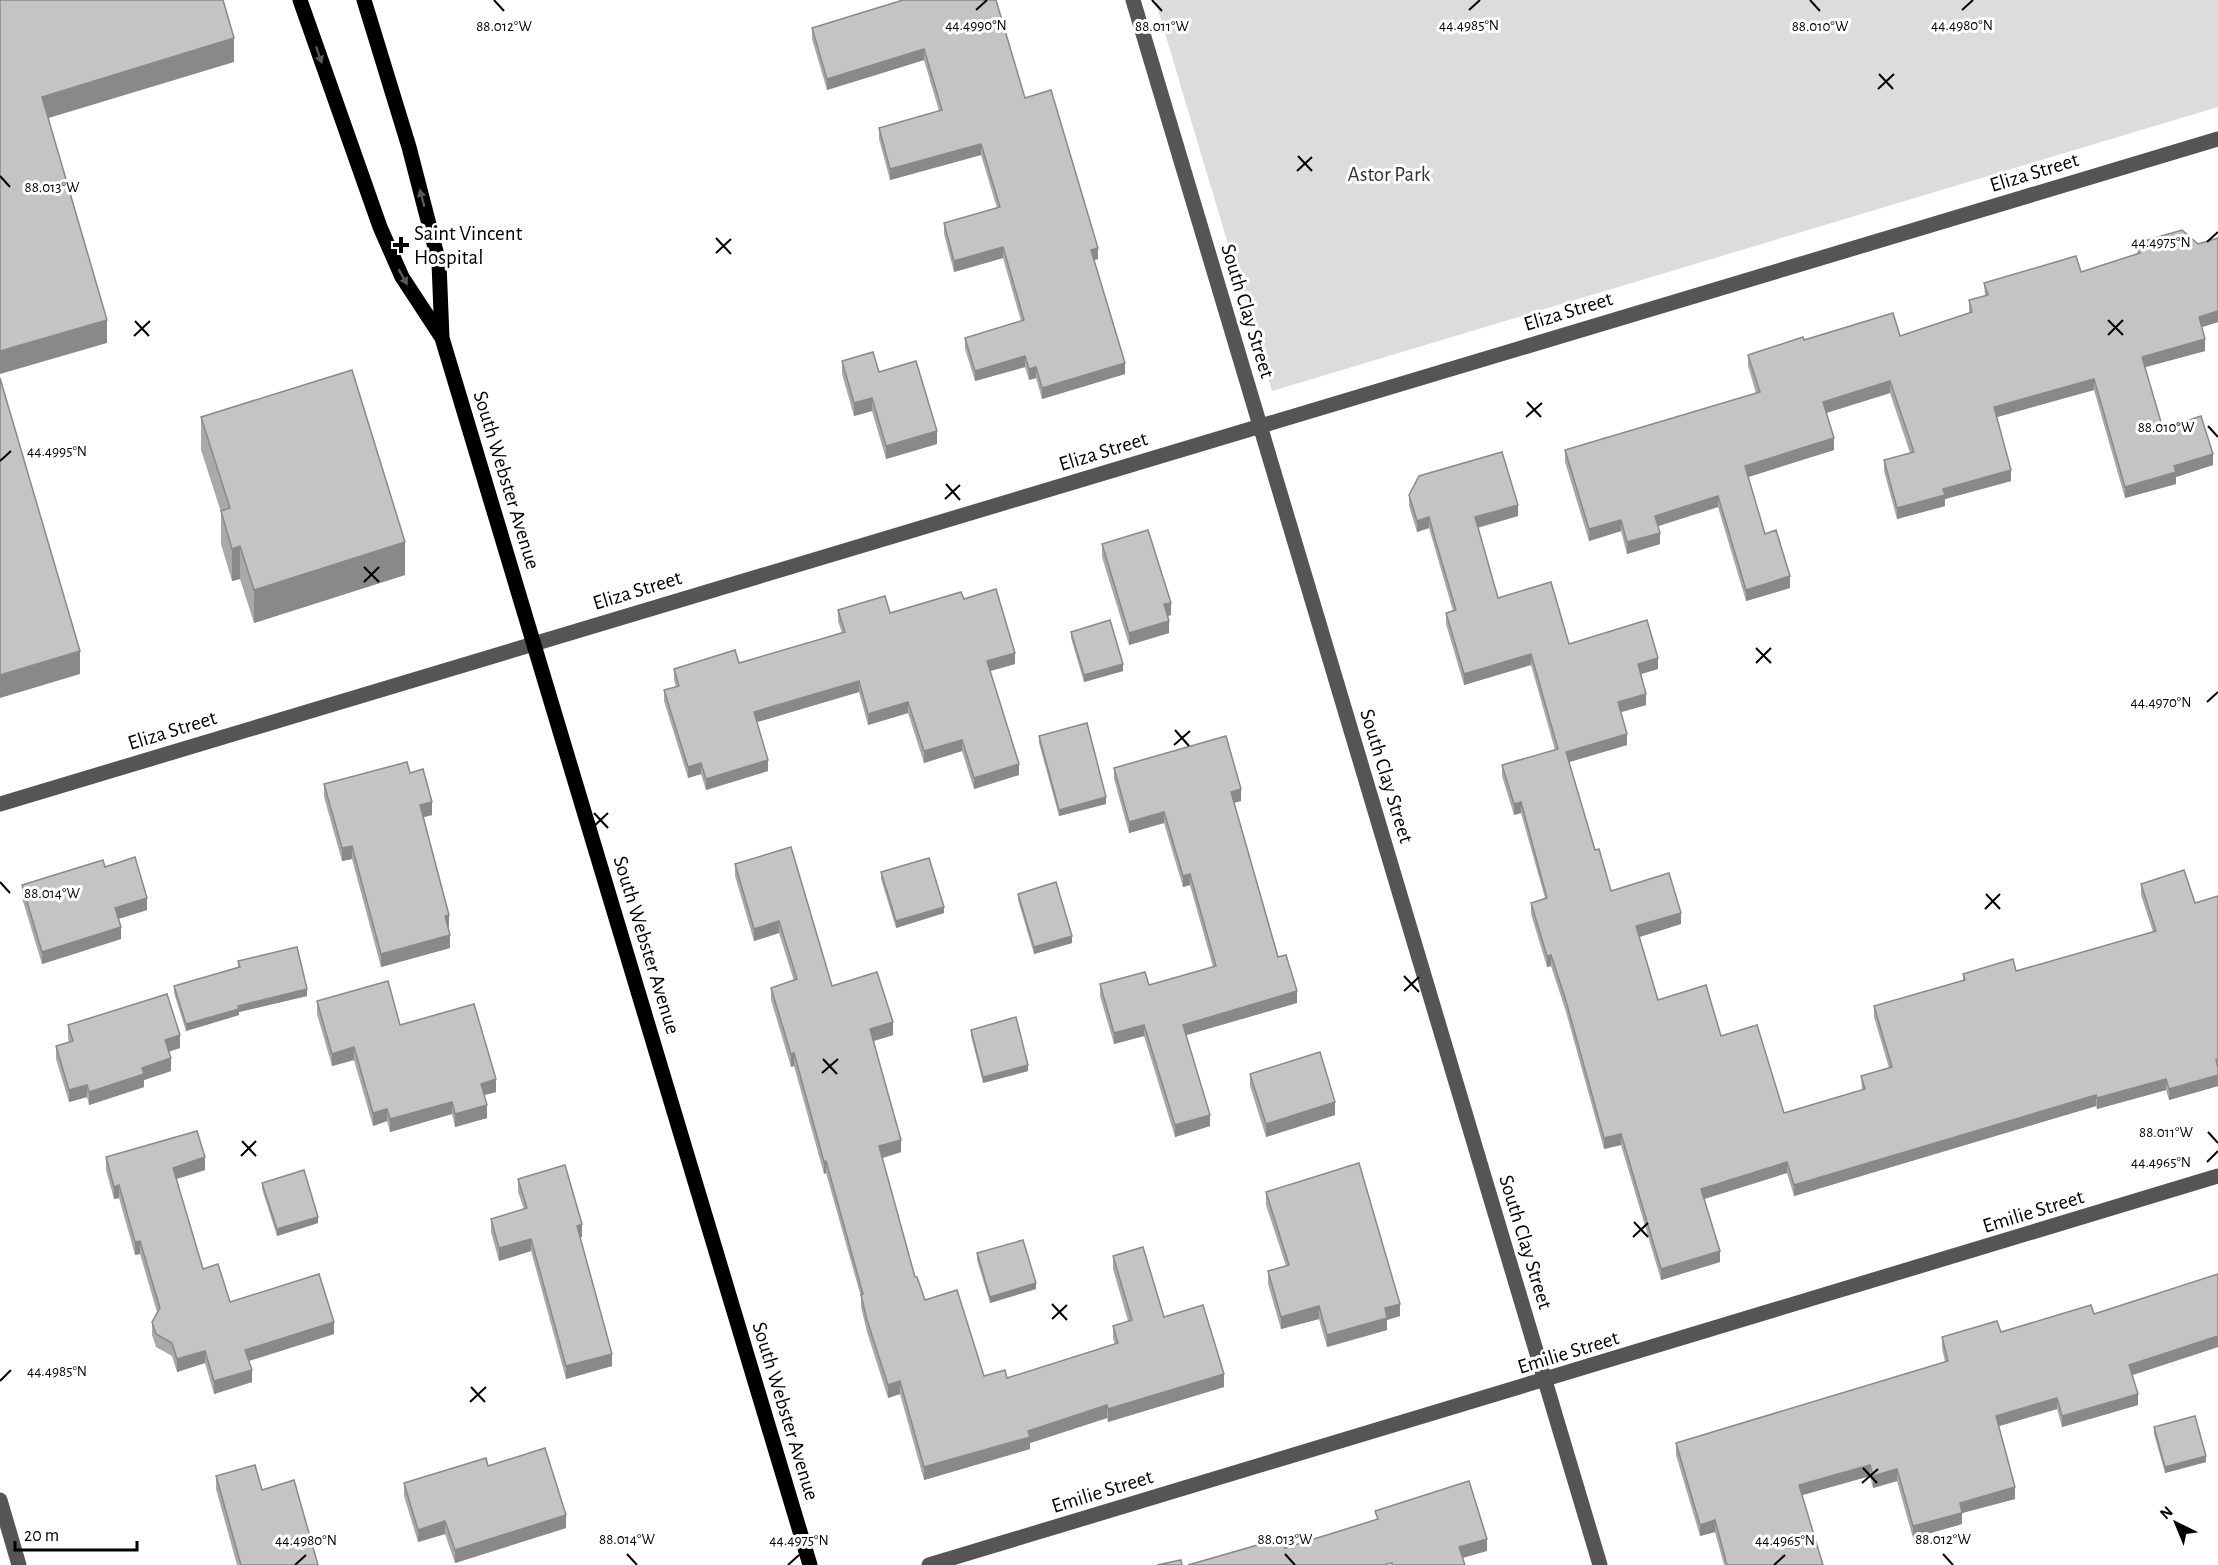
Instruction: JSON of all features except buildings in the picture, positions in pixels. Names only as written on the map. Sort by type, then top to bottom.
[{"type":"main road","name":"South Webster Avenue","points":[[300,0],[380,227],[402,277],[442,338]]},
{"type":"main road","name":"South Webster Avenue","points":[[364,0],[409,147],[439,262],[442,338],[810,1565]]},
{"type":"street","name":"South Clay Street","points":[[1133,0],[1600,1565]]},
{"type":"street","name":"Eliza Street","points":[[0,804],[2218,139]]},
{"type":"street","name":"Emilie Street","points":[[929,1565],[1545,1381],[2218,1176]]},
{"type":"street","points":[[0,1500],[20,1565]]},
{"type":"green space","name":"Astor Park","points":[[1155,0],[2218,0],[2218,107],[1272,391]]},
{"type":"place","name":"Saint Vincent Hospital","points":[[401,245]]}]
